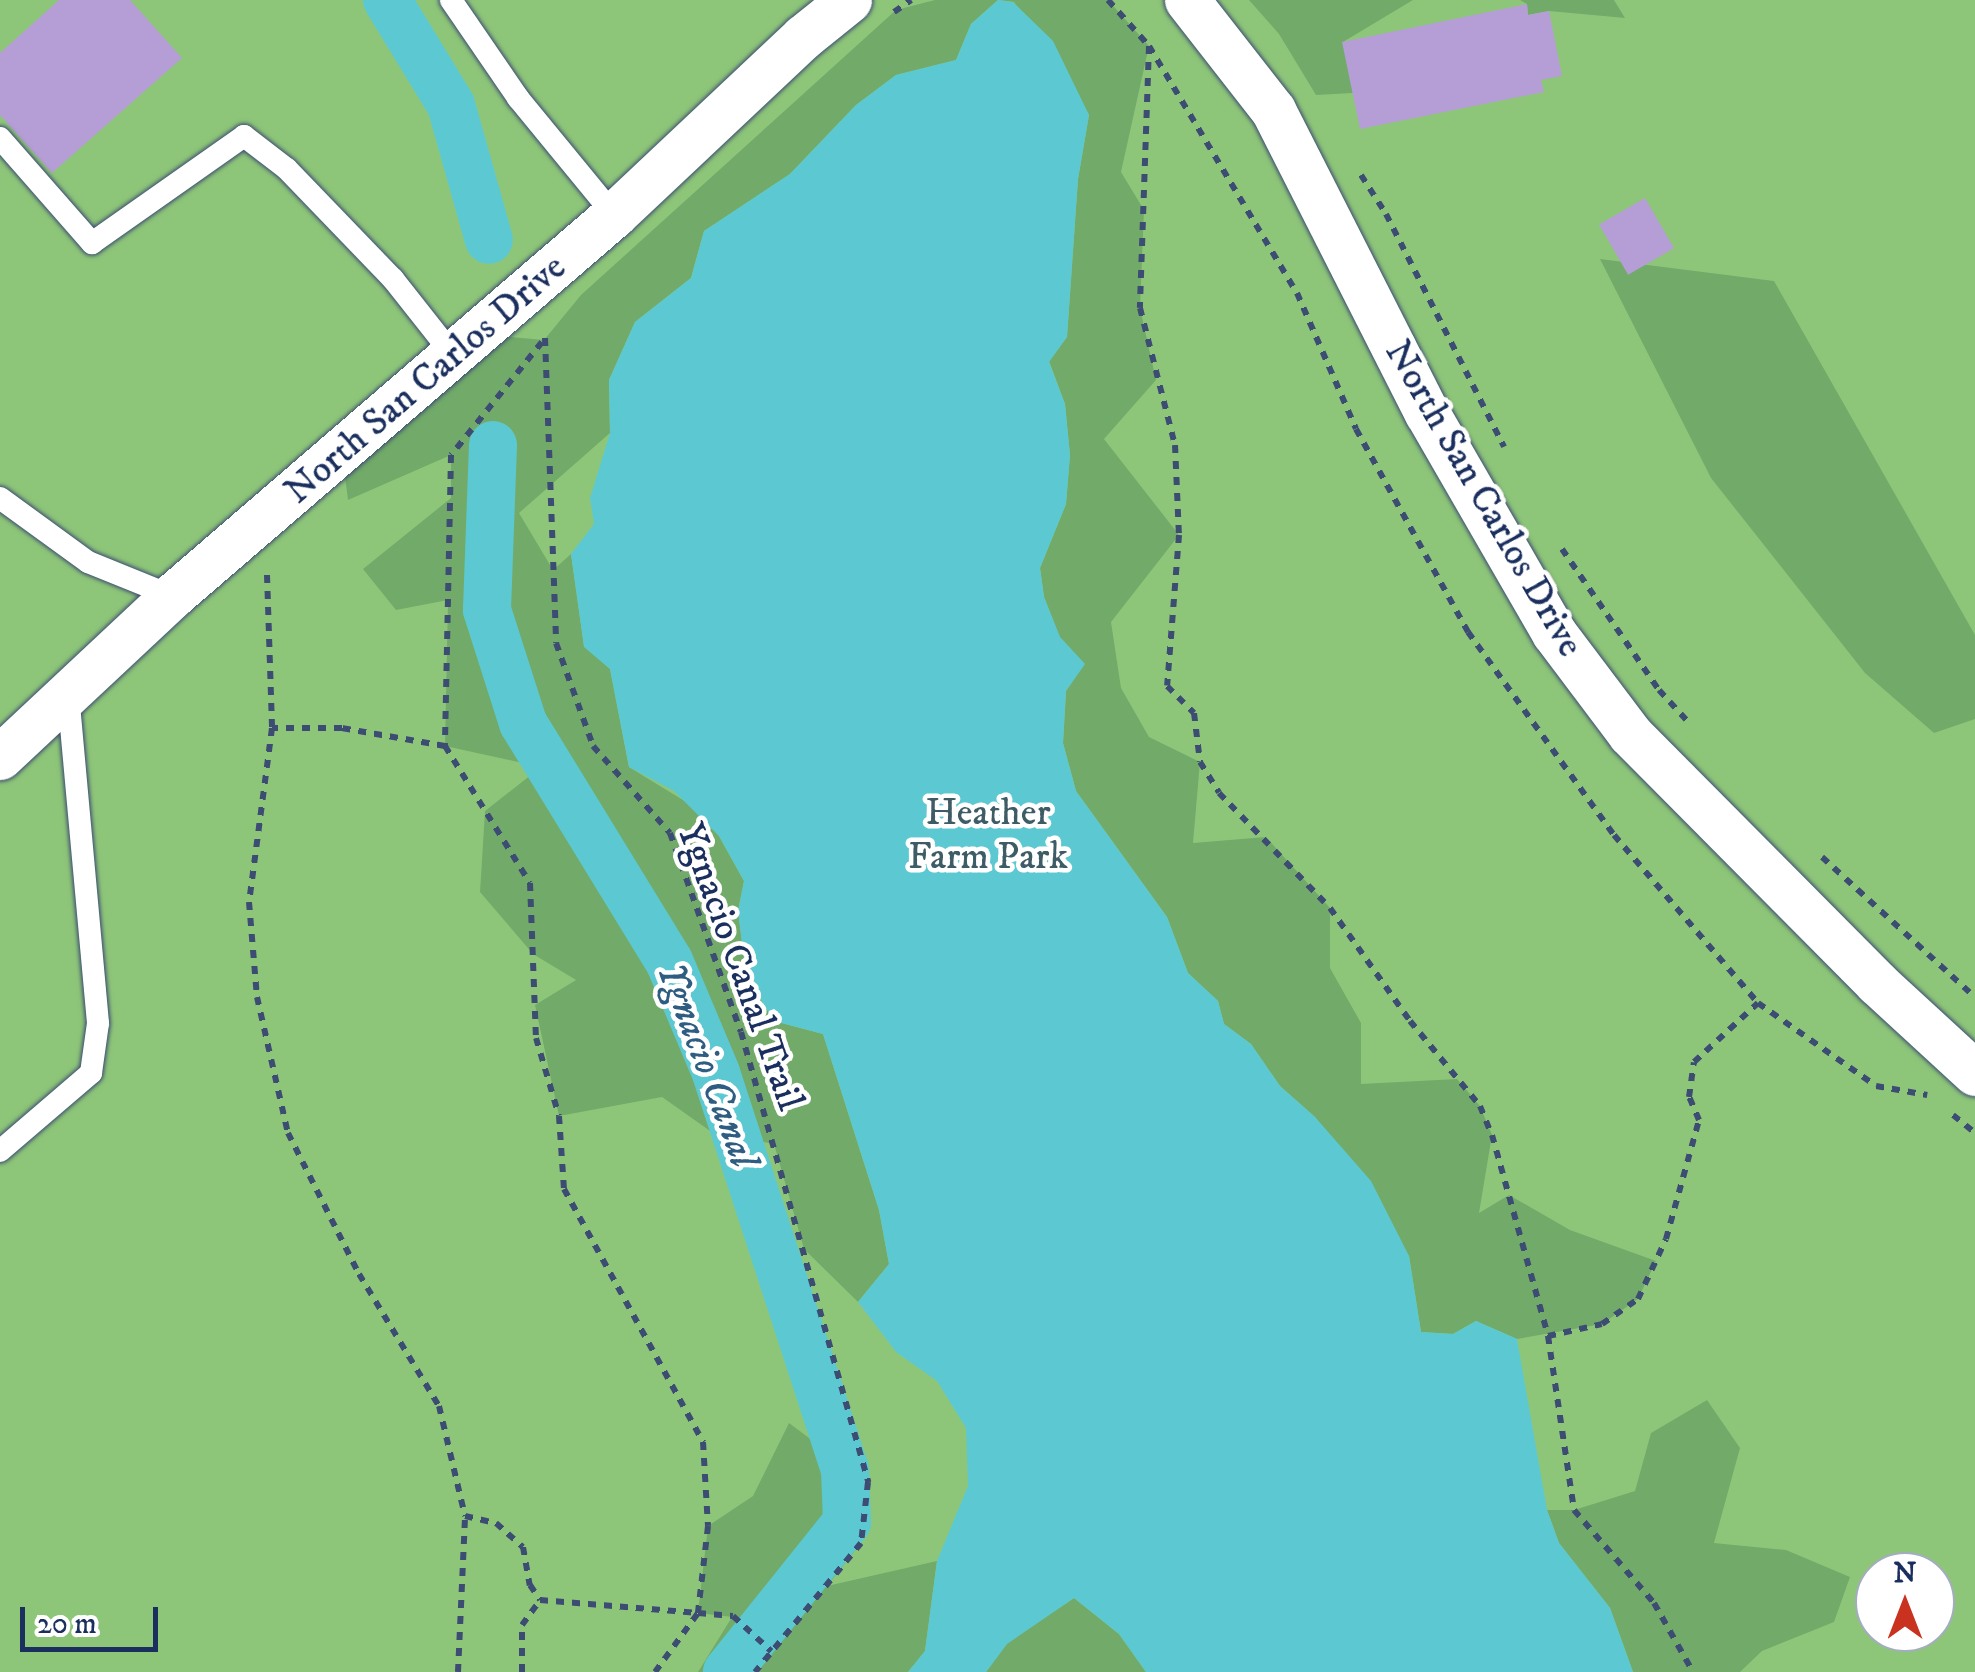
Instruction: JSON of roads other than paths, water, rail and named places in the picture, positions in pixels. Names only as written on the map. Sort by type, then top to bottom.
[{"type":"street","name":"North San Carlos Drive","points":[[1187,0],[1273,110],[1427,413],[1554,633],[1630,734],[1877,983],[1975,1074]]},
{"type":"street","name":"North San Carlos Drive","points":[[0,757],[172,596],[266,520],[614,215],[803,37],[866,11]]},
{"type":"lane","points":[[452,0],[518,98],[614,215]]},
{"type":"lane","points":[[0,138],[92,243],[244,136],[287,169],[393,279],[453,356]]},
{"type":"lane","points":[[0,498],[88,562],[172,596]]},
{"type":"lane","points":[[0,1151],[91,1073],[98,1022],[68,696]]},
{"type":"water","points":[[998,0],[1013,2],[1053,41],[1089,115],[1078,179],[1067,337],[1049,362],[1065,404],[1070,455],[1066,504],[1040,568],[1044,597],[1060,637],[1085,664],[1066,691],[1063,743],[1076,791],[1167,917],[1188,973],[1218,1001],[1224,1024],[1251,1044],[1280,1086],[1315,1117],[1371,1181],[1409,1256],[1421,1332],[1453,1334],[1476,1321],[1517,1339],[1547,1510],[1559,1543],[1610,1608],[1633,1672],[1146,1672],[1119,1634],[1074,1598],[1007,1644],[986,1672],[908,1672],[925,1651],[937,1561],[968,1486],[966,1428],[937,1381],[896,1352],[858,1302],[889,1264],[879,1210],[823,1034],[774,1021],[746,975],[738,911],[744,881],[719,836],[674,791],[629,767],[610,669],[584,647],[571,554],[594,524],[590,498],[610,433],[609,380],[635,322],[691,278],[704,231],[790,174],[856,105],[896,75],[956,60],[971,24]]},
{"type":"waterway","name":"Ygnacio Canal","points":[[387,0],[451,105],[489,240]]},
{"type":"waterway","name":"Ygnacio Canal","points":[[493,445],[487,610],[523,723],[669,961],[716,1073],[845,1469],[847,1522],[727,1672]]},
{"type":"park label","name":"Heather Farm Park","points":[[988,836]]}]
